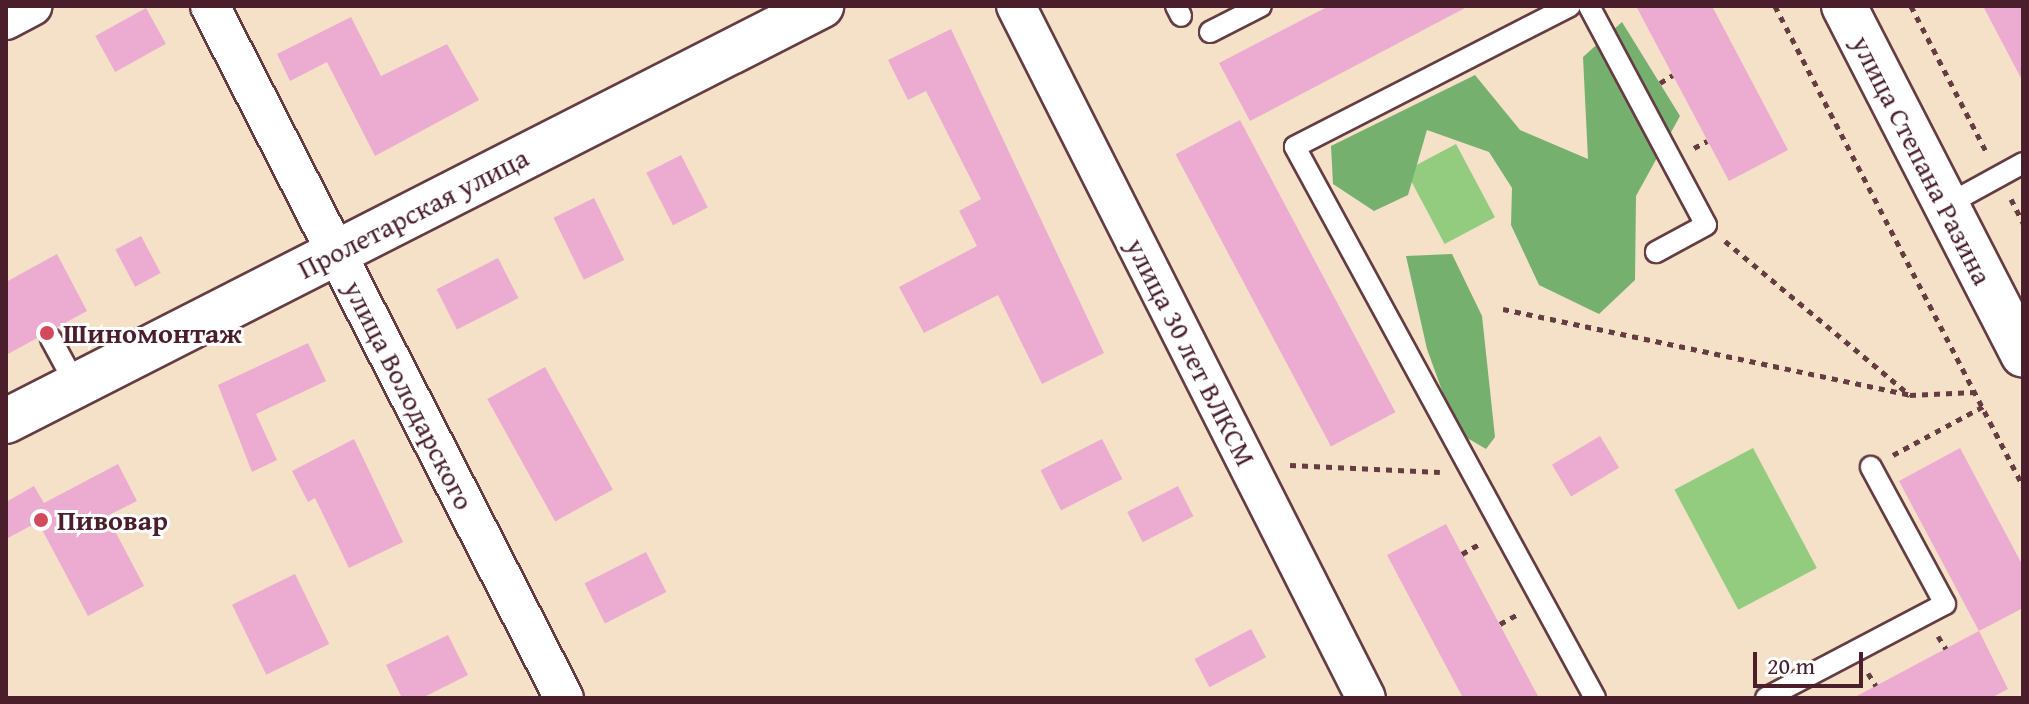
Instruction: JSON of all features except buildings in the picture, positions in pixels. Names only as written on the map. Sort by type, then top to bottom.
[{"type":"street","points":[[6,20],[32,6]]},
{"type":"street","name":"улица Володарского","points":[[210,6],[564,698]]},
{"type":"street","name":"Пролетарская улица","points":[[6,421],[821,6]]},
{"type":"street","name":"улица 30 лет ВЛКСМ","points":[[1016,6],[1366,698]]},
{"type":"street","name":"улица Степана Разина","points":[[1844,6],[1943,207],[2023,355]]},
{"type":"lane","points":[[1210,32],[1261,6]]},
{"type":"lane","points":[[1570,6],[1295,147],[1595,698]]},
{"type":"lane","points":[[1589,6],[1706,225],[1656,252]]},
{"type":"lane","points":[[1943,207],[2023,163]]},
{"type":"lane","points":[[51,339],[76,385]]},
{"type":"lane","points":[[1766,698],[1945,604],[1871,467]]},
{"type":"path","points":[[1775,6],[2023,486]]},
{"type":"path","points":[[1911,6],[2023,223]]},
{"type":"path","points":[[1706,225],[1910,395]]},
{"type":"path","points":[[1503,309],[1910,395],[1976,392]]},
{"type":"path","points":[[1871,467],[1984,406]]},
{"type":"path","points":[[1246,462],[1473,474]]},
{"type":"green space","points":[[1622,22],[1680,116],[1636,196],[1635,280],[1599,314],[1539,285],[1511,225],[1512,188],[1489,152],[1427,130],[1408,195],[1374,211],[1333,184],[1331,146],[1475,75],[1520,130],[1588,159],[1583,57]]},
{"type":"green space","points":[[1456,144],[1495,217],[1445,244],[1406,171]]},
{"type":"green space","points":[[1452,254],[1482,316],[1495,437],[1486,449],[1457,432],[1427,349],[1406,256]]},
{"type":"green space","points":[[1753,448],[1817,568],[1738,610],[1674,490]]},
{"type":"place","name":"Шиномонтаж","points":[[47,333]]},
{"type":"place","name":"Пивовар","points":[[41,520]]}]
